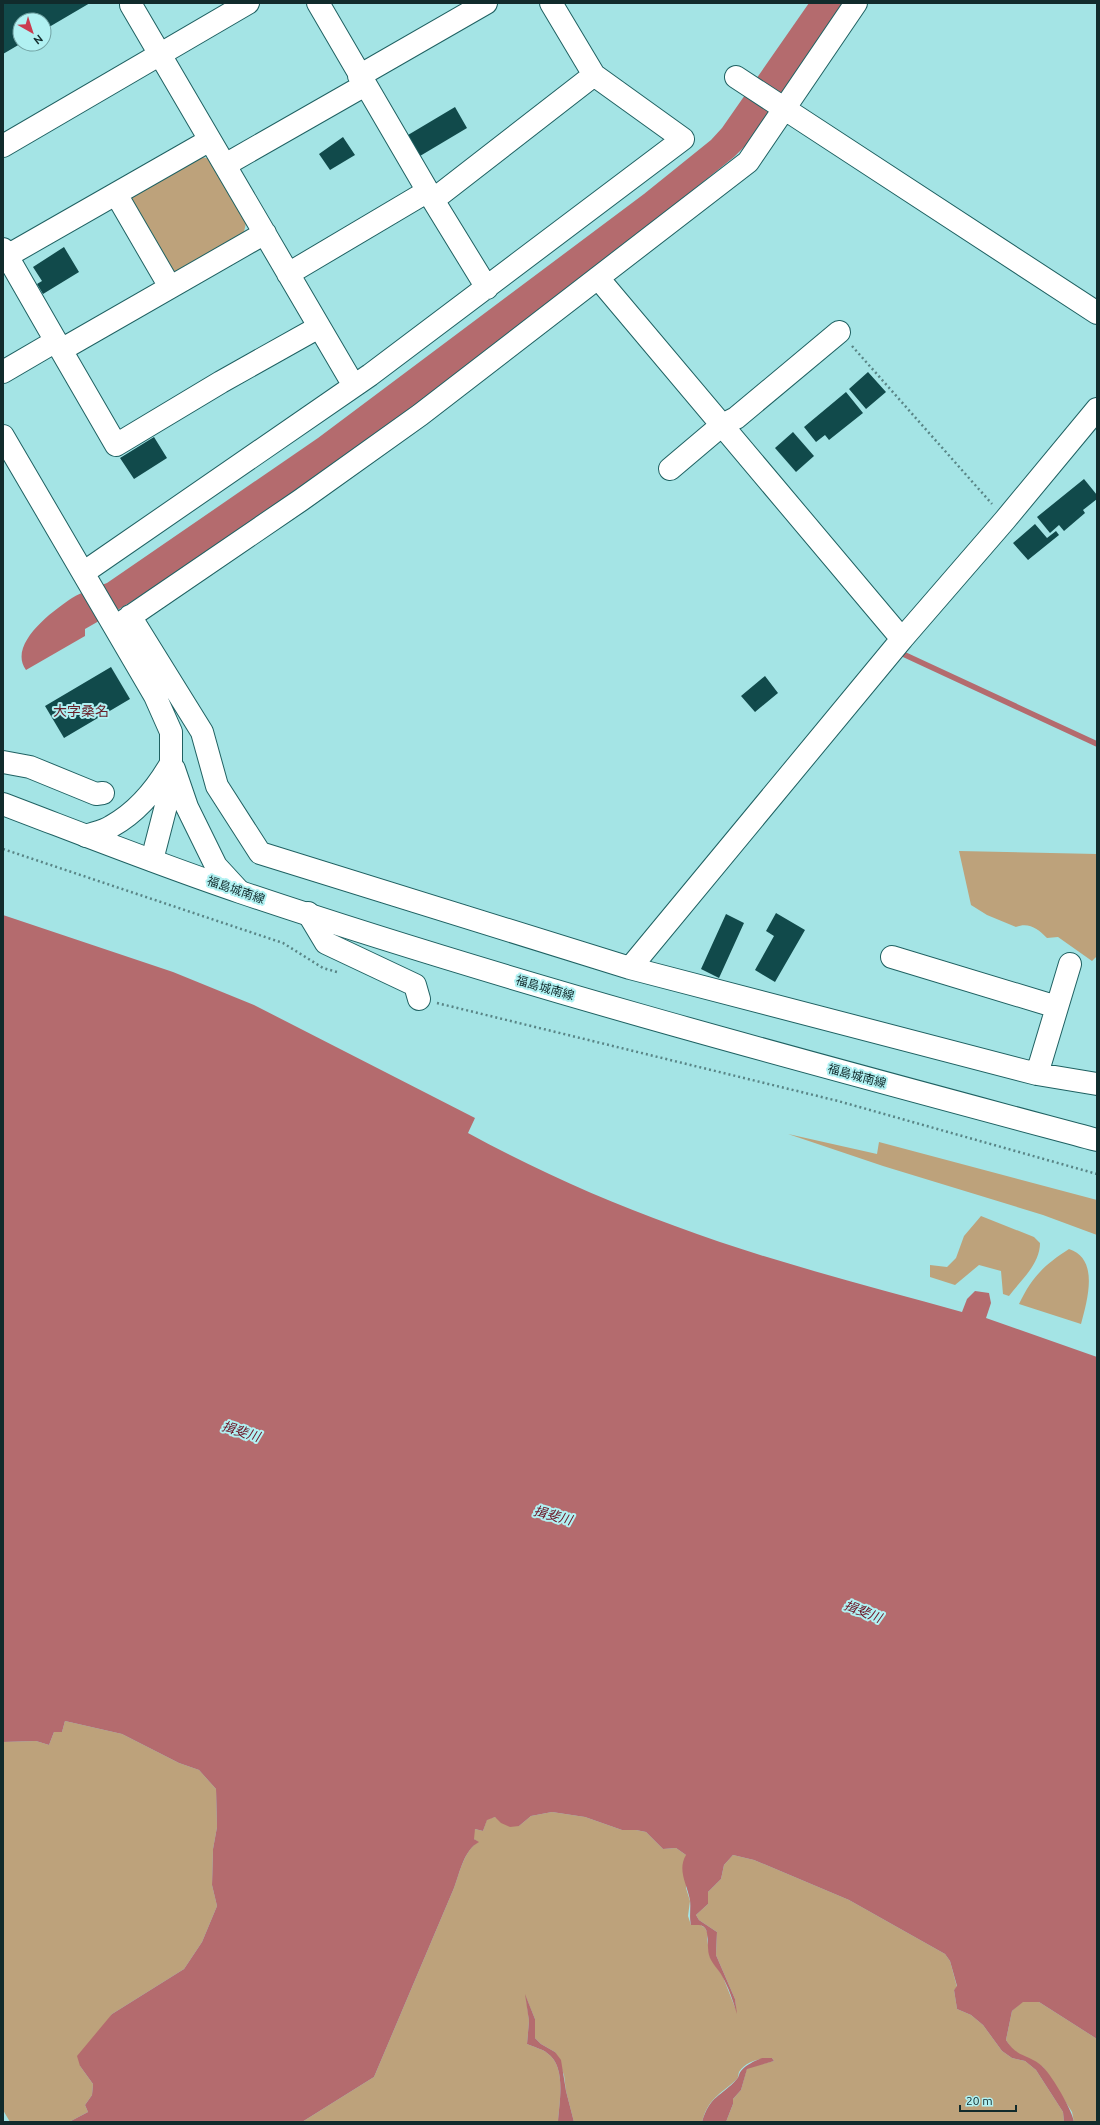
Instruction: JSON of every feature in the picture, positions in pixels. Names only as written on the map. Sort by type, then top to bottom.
[{"type":"street","points":[[3,146],[248,3]]},
{"type":"street","points":[[318,3],[362,81],[487,288]]},
{"type":"street","points":[[225,165],[486,3]]},
{"type":"street","points":[[84,573],[354,386],[487,288],[683,139],[594,75],[551,3]]},
{"type":"street","points":[[118,619],[301,500],[408,424],[748,162],[783,108],[856,3]]},
{"type":"street","points":[[131,5],[354,386]]},
{"type":"street","points":[[288,274],[430,195],[594,75]]},
{"type":"street","points":[[736,77],[1097,312]]},
{"type":"street","points":[[210,140],[116,194],[5,253],[116,445],[221,382],[319,326]]},
{"type":"street","points":[[116,194],[170,287]]},
{"type":"street","points":[[3,372],[170,287],[264,233]]},
{"type":"street","points":[[598,278],[902,639]]},
{"type":"street","points":[[670,469],[722,425],[736,418],[839,332]]},
{"type":"street","points":[[630,968],[902,639],[1005,520],[1097,409]]},
{"type":"street","points":[[3,436],[84,573],[202,732],[217,786],[260,853],[630,968],[1037,1074],[1097,1084]]},
{"type":"street","points":[[118,619],[171,732],[171,762],[168,798],[152,860]]},
{"type":"street","points":[[3,748],[32,758],[30,767]]},
{"type":"street","points":[[3,762],[30,767],[96,794],[103,793]]},
{"type":"street","points":[[86,836],[112,827],[140,805],[160,781],[171,762]]},
{"type":"street","points":[[171,762],[187,807],[216,866],[239,892]]},
{"type":"street","name":"福島城南線","points":[[3,804],[239,892],[530,984],[828,1068],[1097,1140]]},
{"type":"street","points":[[308,913],[326,943],[415,985],[419,999]]},
{"type":"street","points":[[892,957],[1057,1007]]},
{"type":"street","points":[[1037,1074],[1070,964]]},
{"type":"path","points":[[839,332],[1005,520]]},
{"type":"path","points":[[3,849],[283,943],[323,968],[338,973]]},
{"type":"path","points":[[419,999],[838,1101],[1097,1174]]},
{"type":"shaded area","points":[[198,156],[210,159],[246,223],[243,236],[177,273],[168,270],[130,206],[133,194]]},
{"type":"shaded area","points":[[959,851],[1097,854],[1097,956],[1092,961],[1058,937],[1047,938],[1037,929],[1025,925],[1016,927],[987,915],[971,905]]},
{"type":"shaded area","points":[[788,1134],[877,1154],[879,1142],[1097,1200],[1097,1235],[1043,1215],[883,1166]]},
{"type":"shaded area","points":[[981,1216],[1034,1237],[1040,1243],[1037,1258],[1033,1265],[1009,1296],[1003,1294],[1001,1271],[979,1265],[955,1285],[930,1277],[930,1265],[947,1267],[956,1258],[964,1236]]},
{"type":"shaded area","points":[[1069,1249],[1079,1254],[1085,1262],[1088,1271],[1088,1293],[1081,1324],[1019,1304],[1029,1286],[1040,1272]]},
{"type":"shaded area","points":[[65,1721],[122,1734],[179,1763],[199,1770],[216,1789],[217,1827],[213,1849],[212,1885],[217,1906],[202,1942],[184,1969],[112,2014],[80,2066],[93,2084],[92,2095],[85,2105],[88,2112],[69,2122],[10,2122],[3,2110],[3,1742],[36,1741],[49,1745],[54,1732],[62,1732]]},
{"type":"shaded area","points":[[552,1812],[585,1817],[622,1830],[646,1832],[663,1849],[676,1848],[686,1855],[686,1888],[690,1901],[688,1916],[691,1925],[699,1924],[705,1928],[708,1934],[707,1939],[710,1957],[723,1977],[736,2010],[735,1999],[716,1955],[717,1932],[699,1920],[696,1915],[708,1904],[708,1892],[721,1879],[724,1865],[733,1855],[754,1860],[849,1900],[945,1954],[950,1961],[957,1987],[954,1990],[957,2009],[971,2015],[983,2025],[1002,2051],[1012,2058],[1025,2061],[1036,2070],[1063,2112],[1064,2122],[726,2122],[733,2104],[733,2099],[741,2090],[747,2068],[774,2061],[772,2058],[754,2061],[742,2068],[736,2080],[719,2094],[707,2108],[702,2122],[574,2122],[566,2091],[564,2075],[555,2052],[541,2044],[535,2038],[535,2019],[526,1997],[529,2021],[527,2044],[540,2049],[553,2059],[560,2076],[558,2122],[302,2122],[374,2077],[454,1888],[463,1862],[469,1851],[478,1842],[474,1839],[473,1833],[475,1829],[483,1831],[487,1819],[495,1817],[519,1826],[531,1816]]},
{"type":"shaded area","points":[[1022,2002],[1039,2002],[1097,2039],[1097,2122],[1074,2122],[1072,2112],[1043,2067],[1014,2052],[1006,2040],[1012,2011]]},
{"type":"water","points":[[809,3],[847,3],[810,52],[747,144],[734,157],[614,254],[492,349],[368,441],[305,486],[183,568],[125,606],[85,629],[85,636],[26,670],[22,660],[23,649],[27,639],[45,619],[64,603],[84,592],[107,583],[318,438],[644,194],[711,140],[722,128]]},
{"type":"water","name":"揖斐川","points":[[3,915],[173,972],[254,1005],[475,1118],[468,1133],[518,1159],[622,1206],[710,1239],[817,1272],[962,1312],[967,1299],[975,1291],[989,1293],[991,1303],[986,1318],[1097,1357],[1097,2039],[1039,2002],[1023,2002],[1012,2011],[1006,2040],[1015,2050],[1043,2067],[1057,2086],[1066,2102],[1074,2122],[1064,2122],[1063,2112],[1036,2070],[1025,2061],[1012,2058],[1002,2051],[983,2025],[971,2015],[957,2009],[954,1990],[957,1986],[950,1961],[945,1954],[849,1900],[754,1860],[733,1855],[724,1865],[721,1879],[708,1892],[708,1904],[696,1915],[699,1920],[717,1932],[716,1955],[735,1999],[737,2014],[727,1985],[710,1958],[706,1930],[701,1925],[691,1925],[690,1900],[682,1866],[686,1855],[676,1848],[663,1849],[646,1832],[622,1830],[585,1817],[552,1812],[531,1816],[519,1826],[510,1827],[501,1823],[495,1817],[487,1820],[483,1831],[475,1829],[474,1839],[479,1842],[470,1850],[463,1862],[454,1888],[374,2077],[302,2122],[69,2122],[88,2112],[85,2105],[92,2095],[93,2084],[80,2066],[77,2056],[112,2014],[184,1969],[202,1942],[217,1906],[212,1885],[213,1849],[217,1827],[216,1789],[199,1770],[179,1763],[122,1734],[65,1721],[62,1732],[54,1732],[49,1745],[36,1741],[3,1742]]},
{"type":"water","points":[[525,1994],[535,2019],[535,2038],[541,2044],[555,2052],[561,2060],[566,2091],[574,2122],[558,2122],[560,2076],[553,2059],[543,2050],[527,2044],[529,2021]]},
{"type":"water","points":[[762,2058],[772,2058],[774,2061],[747,2069],[741,2090],[733,2099],[733,2104],[726,2122],[702,2122],[712,2101],[737,2079],[740,2072],[745,2067]]},
{"type":"building","points":[[3,3],[90,3],[52,25],[52,12],[12,12],[12,49],[3,54]]},
{"type":"building","points":[[455,107],[467,128],[420,156],[408,135]]},
{"type":"building","points":[[343,137],[355,155],[330,170],[319,154]]},
{"type":"building","points":[[64,247],[79,272],[43,294],[37,284],[42,281],[33,267]]},
{"type":"building","points":[[868,372],[886,392],[866,409],[849,389]]},
{"type":"building","points":[[846,392],[863,413],[829,440],[825,435],[816,442],[804,427]]},
{"type":"building","points":[[793,432],[814,456],[796,472],[775,448]]},
{"type":"building","points":[[154,437],[167,458],[134,479],[120,458]]},
{"type":"building","points":[[1084,479],[1097,495],[1097,499],[1083,510],[1085,513],[1064,531],[1059,525],[1050,533],[1037,517]]},
{"type":"building","points":[[1035,524],[1047,538],[1056,531],[1059,535],[1028,560],[1013,543]]},
{"type":"building","points":[[111,667],[130,699],[64,738],[45,706]]},
{"type":"building","points":[[765,676],[778,693],[755,712],[741,696]]},
{"type":"building","points":[[776,913],[805,930],[775,982],[755,970],[774,936],[766,931]]},
{"type":"building","points":[[726,914],[744,923],[719,978],[701,969]]},
{"type":"waterway","points":[[903,654],[1097,744]]},
{"type":"district","name":"大字桑名","points":[[81,711]]}]
